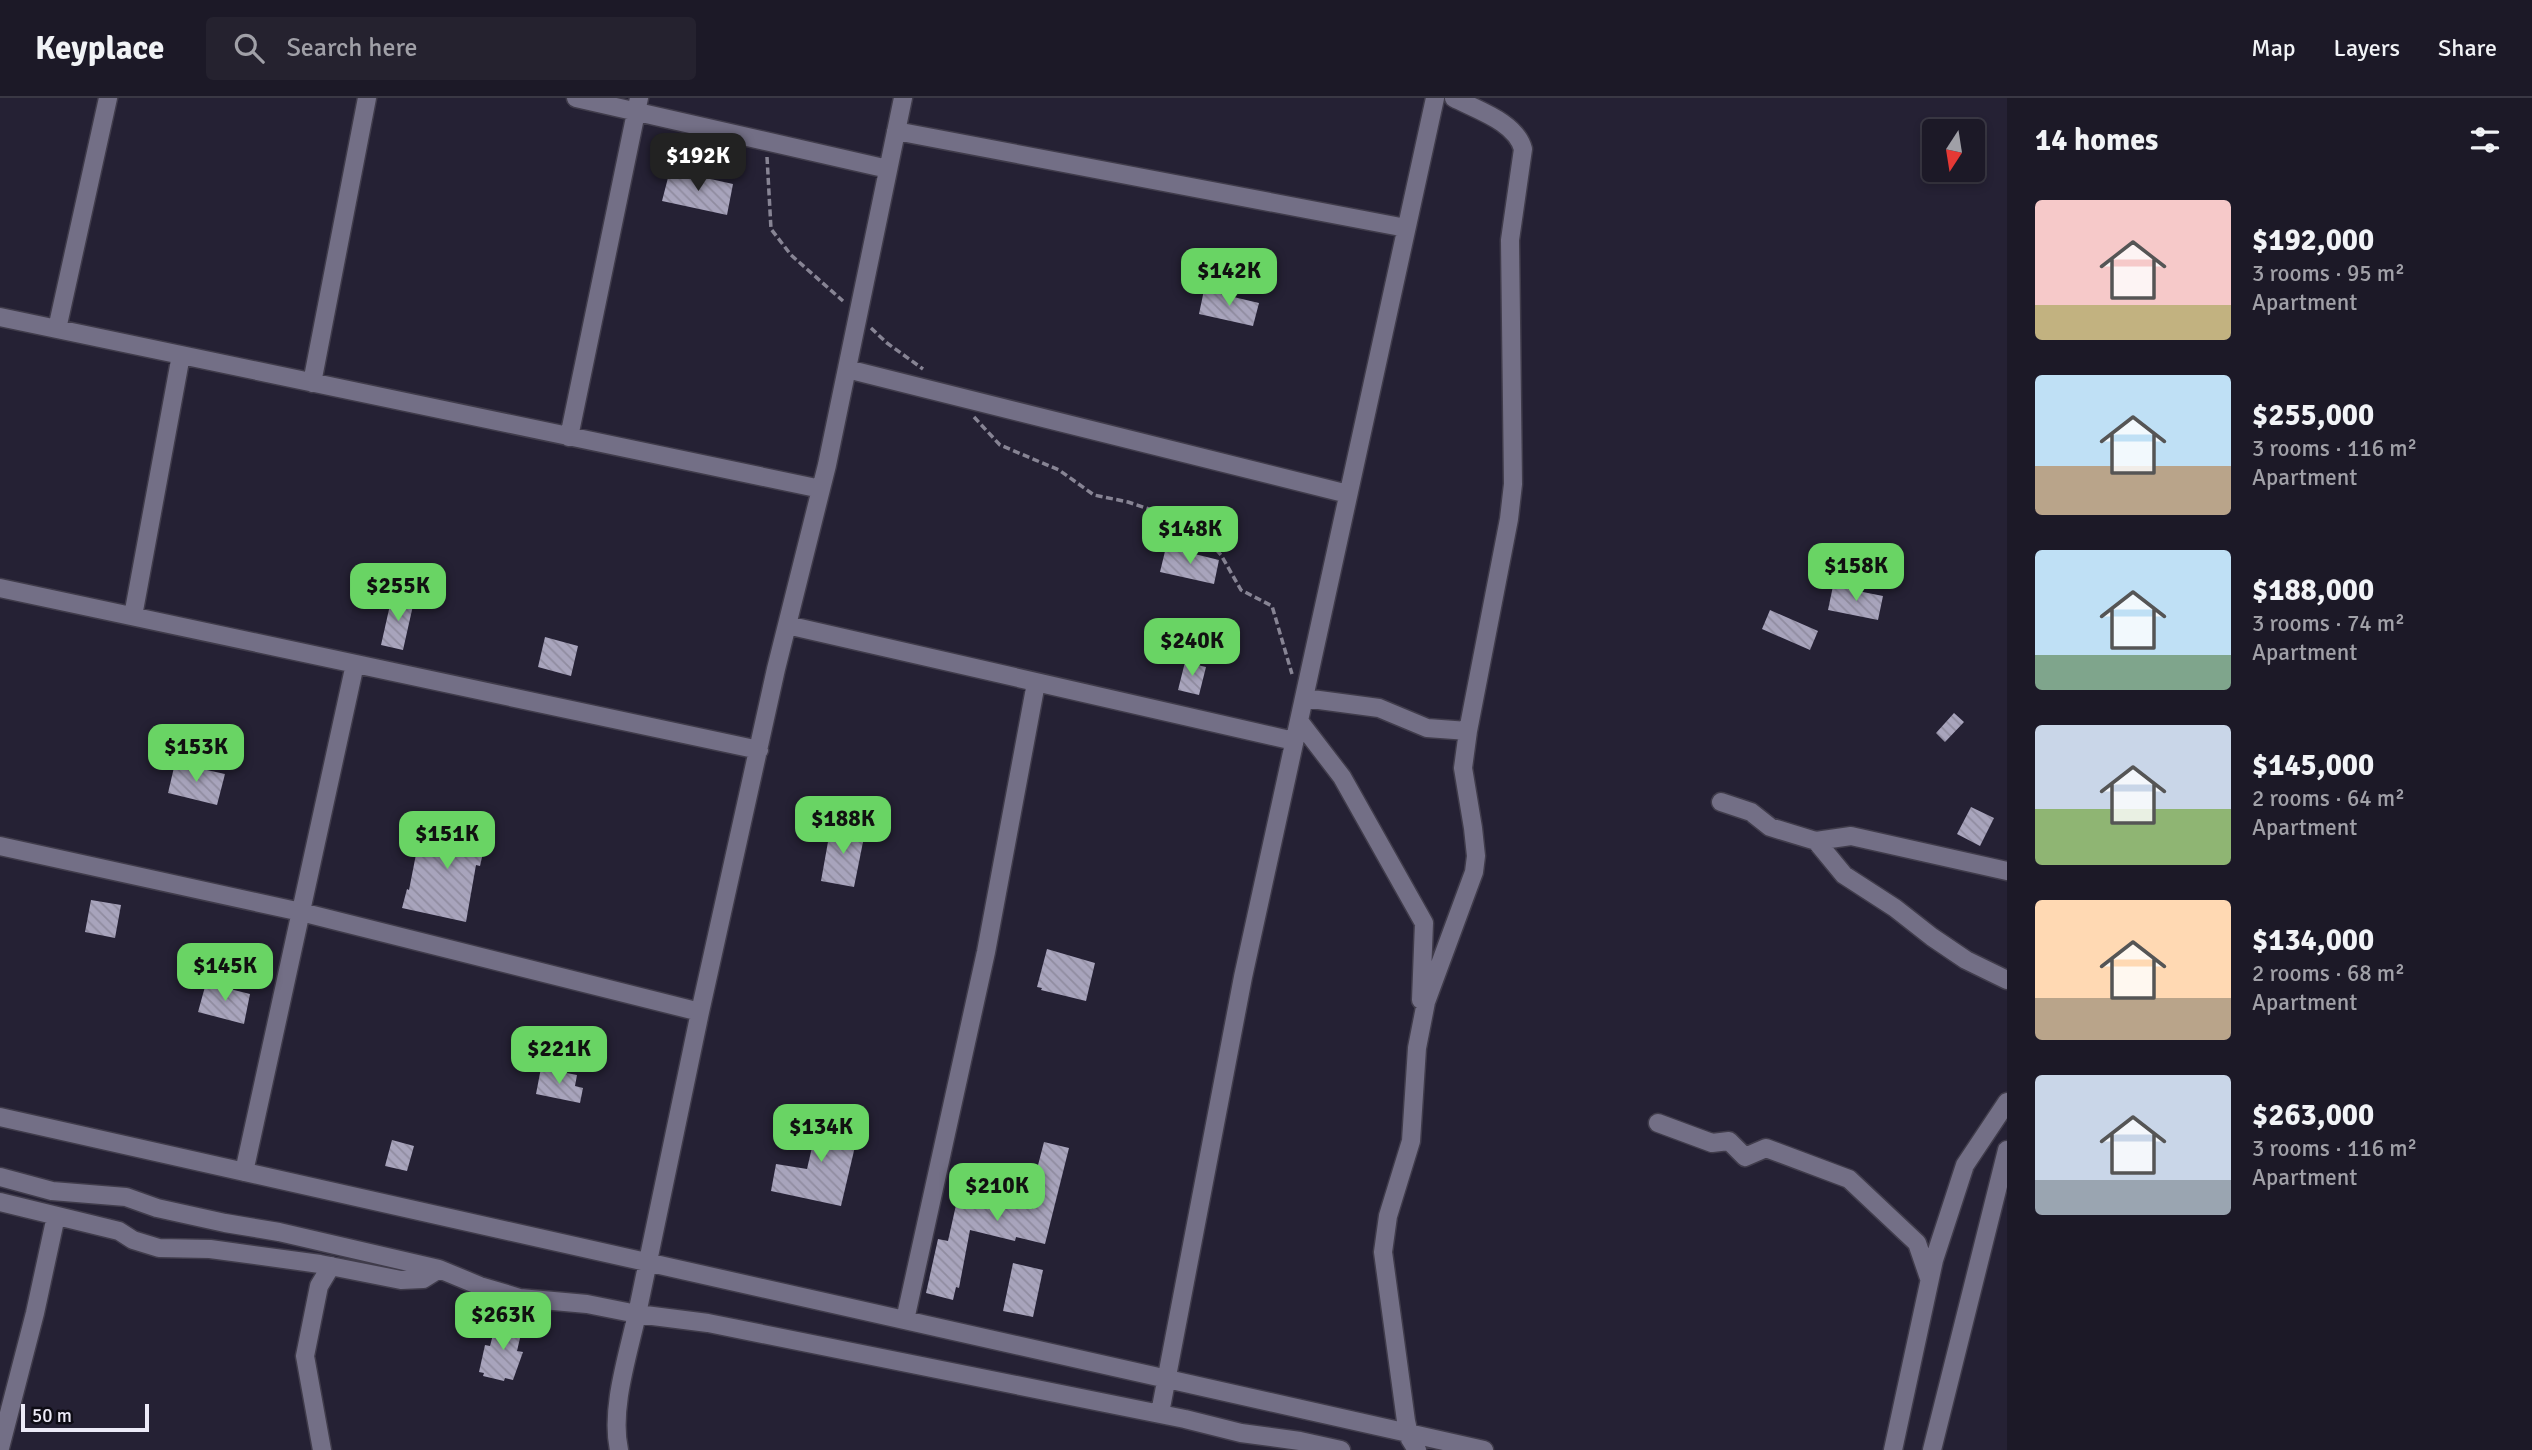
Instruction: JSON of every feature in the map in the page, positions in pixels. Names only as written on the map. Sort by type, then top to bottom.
[{"type":"street","points":[[57,329],[108,98]]},
{"type":"street","points":[[313,383],[367,98]]},
{"type":"street","points":[[576,98],[638,105]]},
{"type":"street","points":[[622,98],[638,105],[766,141],[888,169]]},
{"type":"street","points":[[619,1450],[615,1432],[626,1362],[700,1012],[787,625],[821,489],[903,98]]},
{"type":"street","points":[[1160,1413],[1240,991],[1434,98]]},
{"type":"street","points":[[1416,1450],[1408,1433],[1383,1252],[1388,1216],[1411,1141],[1417,1048],[1426,1002],[1474,872],[1476,856],[1463,768],[1513,484],[1510,240],[1523,149],[1521,139],[1501,122],[1454,98]]},
{"type":"street","points":[[569,437],[638,105]]},
{"type":"street","points":[[896,131],[1406,228]]},
{"type":"street","points":[[0,317],[821,489]]},
{"type":"street","points":[[133,616],[181,355]]},
{"type":"street","points":[[847,369],[1348,494]]},
{"type":"street","points":[[0,588],[759,750]]},
{"type":"street","points":[[787,625],[1294,741]]},
{"type":"street","points":[[244,1172],[355,664]]},
{"type":"street","points":[[905,1320],[986,952],[1035,682]]},
{"type":"street","points":[[1304,698],[1379,708],[1427,728],[1468,731]]},
{"type":"street","points":[[1299,721],[1342,777],[1423,923],[1421,1030]]},
{"type":"street","points":[[1721,802],[1751,812],[1770,827],[1816,841],[1851,836],[2007,870]]},
{"type":"street","points":[[1816,841],[1844,876],[1895,908],[1966,960],[2007,980]]},
{"type":"street","points":[[0,846],[301,912],[700,1012]]},
{"type":"street","points":[[1893,1450],[1934,1260],[1965,1166],[2007,1102]]},
{"type":"street","points":[[0,1117],[1484,1450]]},
{"type":"street","points":[[1658,1123],[1712,1143],[1729,1141],[1745,1157],[1766,1148],[1849,1179],[1917,1243],[1930,1281]]},
{"type":"street","points":[[1932,1450],[2007,1150]]},
{"type":"street","points":[[0,1177],[52,1191],[126,1197],[156,1208],[279,1232],[439,1269],[480,1286],[520,1298],[587,1304],[708,1323],[1160,1413],[1241,1433],[1342,1450]]},
{"type":"street","points":[[0,1202],[119,1231],[132,1240],[159,1248],[210,1250],[331,1266],[401,1280],[423,1279],[439,1269]]},
{"type":"street","points":[[0,1448],[35,1313],[56,1216]]},
{"type":"street","points":[[322,1450],[305,1356],[319,1286],[331,1266]]},
{"type":"path","points":[[766,141],[771,229],[791,255],[887,343],[927,373]]},
{"type":"path","points":[[951,394],[1000,445],[1059,470],[1094,495],[1128,502],[1194,524],[1221,555],[1241,590],[1272,606],[1292,675]]},
{"type":"building","points":[[670,170],[733,184],[727,215],[662,201]]},
{"type":"building","points":[[1204,290],[1259,303],[1253,326],[1199,314]]},
{"type":"building","points":[[1166,547],[1219,560],[1214,584],[1160,572]]},
{"type":"building","points":[[1833,586],[1883,596],[1878,620],[1828,610]]},
{"type":"building","points":[[392,596],[414,601],[403,650],[381,645]]},
{"type":"building","points":[[1770,610],[1818,631],[1810,650],[1762,629]]},
{"type":"building","points":[[545,637],[578,646],[571,676],[538,667]]},
{"type":"building","points":[[1185,662],[1206,667],[1199,695],[1178,690]]},
{"type":"building","points":[[1954,713],[1964,722],[1945,742],[1936,733]]},
{"type":"building","points":[[175,763],[225,774],[217,805],[168,793]]},
{"type":"building","points":[[1971,807],[1994,818],[1980,846],[1957,834]]},
{"type":"building","points":[[474,819],[490,822],[480,866],[476,865],[466,922],[402,908],[407,889],[409,890],[418,844],[434,847],[438,820],[473,826]]},
{"type":"building","points":[[831,825],[865,832],[854,887],[821,881]]},
{"type":"building","points":[[91,900],[121,905],[115,938],[85,932]]},
{"type":"building","points":[[1047,949],[1095,963],[1086,1001],[1037,987]]},
{"type":"building","points":[[206,983],[250,994],[244,1024],[198,1012]]},
{"type":"building","points":[[541,1068],[577,1075],[575,1086],[583,1088],[580,1103],[536,1094]]},
{"type":"building","points":[[822,1104],[842,1108],[837,1133],[857,1138],[841,1206],[771,1191],[776,1164],[807,1169]]},
{"type":"building","points":[[392,1140],[414,1146],[407,1171],[385,1166]]},
{"type":"building","points":[[1044,1142],[1069,1148],[1045,1244],[1016,1237],[1015,1241],[970,1230],[959,1288],[956,1287],[953,1300],[926,1293],[938,1239],[948,1241],[958,1196],[972,1199],[973,1196],[1033,1209],[1042,1171],[1037,1169]]},
{"type":"building","points":[[1013,1263],[1043,1270],[1033,1317],[1003,1311]]},
{"type":"building","points":[[497,1319],[523,1325],[517,1351],[523,1352],[513,1380],[505,1378],[504,1381],[483,1376],[484,1373],[479,1372],[485,1345],[490,1346]]}]
